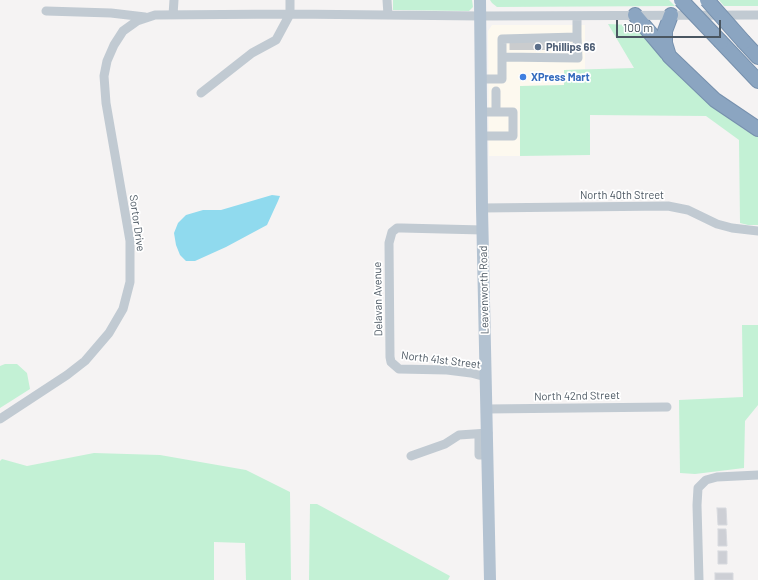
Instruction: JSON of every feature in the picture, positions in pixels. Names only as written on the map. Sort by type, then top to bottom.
[{"type":"highway","points":[[680,0],[758,81]]},
{"type":"highway","points":[[707,0],[758,57]]},
{"type":"highway","points":[[635,15],[669,56],[715,100],[758,129]]},
{"type":"highway","points":[[669,56],[665,43],[665,31],[671,15]]},
{"type":"main road","name":"Leavenworth Road","points":[[480,0],[482,79],[482,208],[487,409],[483,433],[488,455],[490,580]]},
{"type":"street","points":[[173,15],[174,0]]},
{"type":"street","points":[[201,93],[252,53],[276,40],[290,14],[290,0]]},
{"type":"street","points":[[387,0],[388,15]]},
{"type":"street","points":[[46,12],[111,13],[146,17]]},
{"type":"street","name":"Sortor Drive","points":[[0,419],[67,375],[85,361],[109,333],[123,309],[130,282],[130,241],[106,103],[104,76],[110,53],[123,31],[130,25],[146,17],[155,15],[758,15]]},
{"type":"street","points":[[571,45],[577,16]]},
{"type":"street","points":[[482,79],[502,79],[502,39],[514,47],[571,45]]},
{"type":"street","points":[[502,58],[514,47],[571,45]]},
{"type":"street","points":[[496,91],[496,112]]},
{"type":"street","points":[[482,112],[513,112],[513,136],[482,136]]},
{"type":"street","name":"North 40th Street","points":[[482,208],[668,206],[688,210],[717,224],[743,230],[758,231]]},
{"type":"street","name":"Delavan Avenue","points":[[394,365],[391,362],[390,350],[389,243],[392,232],[397,228],[483,230]]},
{"type":"street","name":"North 41st Street","points":[[394,365],[399,369],[447,370],[486,377]]},
{"type":"street","name":"North 42nd Street","points":[[487,409],[667,407]]},
{"type":"street","points":[[411,456],[445,444],[458,435],[483,433]]},
{"type":"street","points":[[699,580],[698,488],[706,480],[717,477],[758,475]]},
{"type":"shaded area","points":[[492,25],[585,25],[585,69],[564,70],[564,85],[520,86],[520,156],[489,156],[488,31]]},
{"type":"green space","points":[[393,0],[472,0],[473,7],[469,11],[393,10]]},
{"type":"green space","points":[[490,0],[669,0],[675,6],[497,7]]},
{"type":"green space","points":[[719,0],[758,0],[758,6],[724,6]]},
{"type":"green space","points":[[608,24],[631,25],[641,30],[682,79],[713,106],[745,130],[758,137],[758,225],[740,223],[739,140],[706,116],[590,115],[590,155],[520,156],[520,86],[564,85],[564,70],[634,68]]},
{"type":"green space","points":[[742,325],[758,325],[758,405],[745,421],[744,468],[695,474],[680,473],[679,400],[743,397]]},
{"type":"green space","points":[[5,364],[17,364],[27,373],[30,389],[0,408],[0,366]]},
{"type":"green space","points":[[94,453],[160,455],[246,470],[290,492],[291,580],[246,580],[245,543],[214,542],[214,580],[0,580],[0,461],[2,459],[27,466]]},
{"type":"green space","points":[[310,504],[317,504],[450,576],[448,580],[309,580]]},
{"type":"water","points":[[272,195],[280,196],[267,225],[226,247],[195,261],[186,261],[180,255],[176,245],[174,233],[178,223],[186,215],[203,210],[221,210]]},
{"type":"building","points":[[717,508],[726,508],[727,525],[718,525]]},
{"type":"building","points":[[718,529],[726,529],[727,546],[718,546]]},
{"type":"building","points":[[718,551],[727,551],[727,564],[718,564]]},
{"type":"building","points":[[715,573],[733,573],[733,580],[715,580]]},
{"type":"tunnel","points":[[523,42],[523,50]]},
{"type":"tunnel","points":[[531,42],[531,50]]},
{"type":"tunnel","points":[[541,42],[541,50]]},
{"type":"tunnel","points":[[550,42],[550,50]]},
{"type":"tunnel","points":[[558,42],[558,50]]},
{"type":"tunnel","points":[[514,43],[514,50]]},
{"type":"tunnel","points":[[569,43],[569,50]]},
{"type":"place","name":"Phillips 66","points":[[538,47]]},
{"type":"place","name":"XPress Mart","points":[[523,77]]}]
